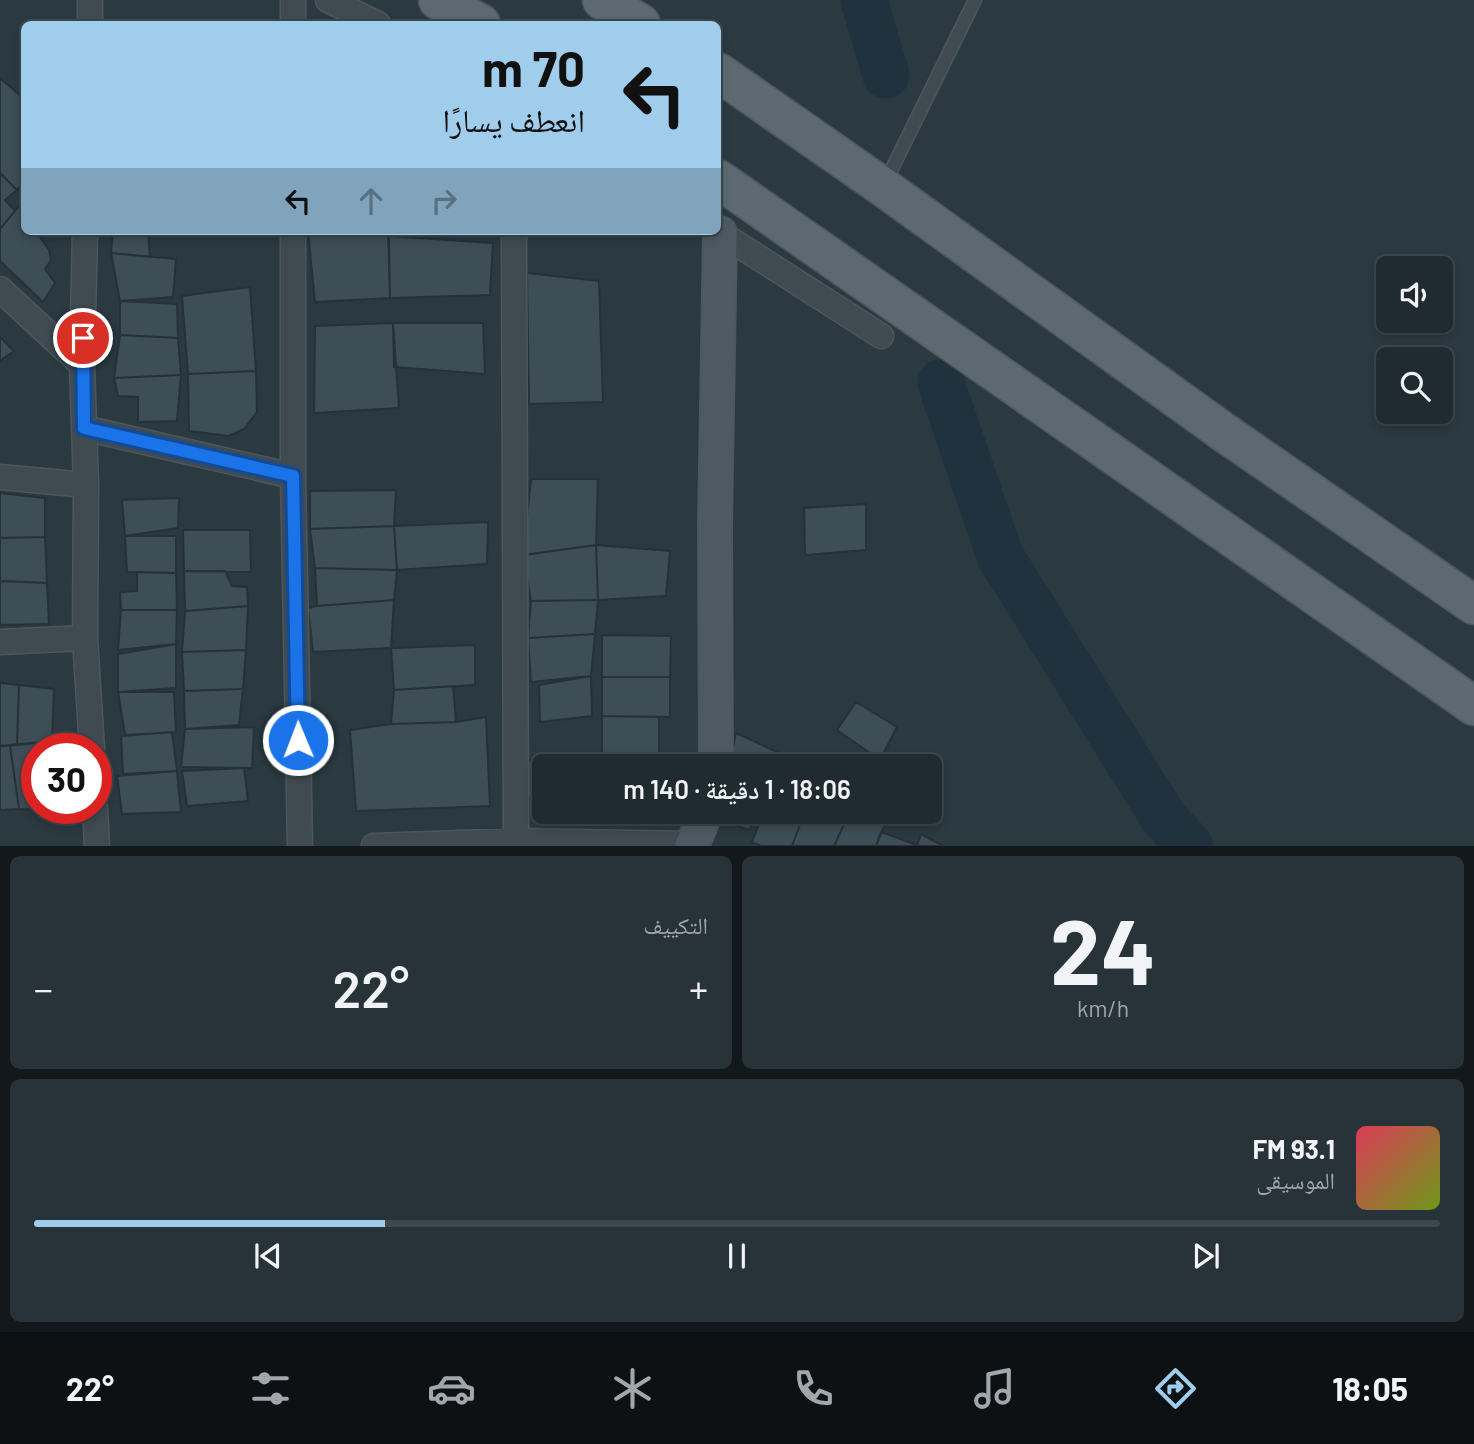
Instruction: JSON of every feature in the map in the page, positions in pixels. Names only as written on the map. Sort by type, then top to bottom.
[{"type":"main road","points":[[438,0],[476,21]]},
{"type":"main road","points":[[602,0],[637,21]]},
{"type":"main road","points":[[721,74],[1222,431],[1474,605]]},
{"type":"main road","points":[[721,181],[1474,706]]},
{"type":"street","points":[[90,0],[90,21]]},
{"type":"street","points":[[293,0],[293,21]]},
{"type":"street","points":[[328,0],[372,21]]},
{"type":"street","points":[[721,234],[881,336]]},
{"type":"street","points":[[85,235],[82,365],[86,485],[85,638],[91,733]]},
{"type":"street","points":[[293,235],[293,476],[300,845]]},
{"type":"street","points":[[514,235],[516,841]]},
{"type":"street","points":[[716,754],[718,235]]},
{"type":"street","points":[[0,289],[82,365]]},
{"type":"street","points":[[84,428],[293,476]]},
{"type":"street","points":[[0,478],[86,485]]},
{"type":"street","points":[[0,642],[85,638]]},
{"type":"street","points":[[96,824],[97,845]]},
{"type":"street","points":[[374,845],[516,841],[692,845],[701,824]]},
{"type":"lane","points":[[883,187],[975,0]]},
{"type":"building","points":[[0,78],[21,96],[21,185],[17,190],[0,173]]},
{"type":"building","points":[[0,173],[17,190],[5,200],[15,211],[0,229]]},
{"type":"building","points":[[21,204],[21,235],[39,235],[49,250],[51,260],[45,269],[55,283],[43,302],[0,261],[0,229]]},
{"type":"building","points":[[113,235],[148,235],[150,257],[111,253]]},
{"type":"building","points":[[308,235],[388,235],[390,298],[315,302]]},
{"type":"building","points":[[389,236],[493,243],[490,295],[390,298]]},
{"type":"building","points":[[111,253],[176,259],[173,297],[120,301]]},
{"type":"building","points":[[527,273],[599,281],[603,402],[529,404]]},
{"type":"building","points":[[250,287],[256,371],[188,374],[182,296]]},
{"type":"building","points":[[120,301],[177,304],[178,338],[120,335]]},
{"type":"building","points":[[393,323],[483,323],[485,374],[394,367]]},
{"type":"building","points":[[393,323],[399,408],[314,413],[315,326]]},
{"type":"building","points":[[120,335],[178,338],[181,375],[114,378]]},
{"type":"building","points":[[0,337],[14,351],[0,361]]},
{"type":"building","points":[[256,371],[257,412],[244,429],[229,436],[189,431],[188,374]]},
{"type":"building","points":[[181,375],[177,421],[138,422],[138,397],[118,396],[114,378]]},
{"type":"building","points":[[531,479],[598,479],[596,545],[523,555]]},
{"type":"building","points":[[396,490],[394,526],[310,529],[310,491]]},
{"type":"building","points":[[0,493],[45,498],[45,537],[0,538]]},
{"type":"building","points":[[179,498],[178,528],[125,536],[122,500]]},
{"type":"building","points":[[866,504],[866,550],[805,555],[804,508]]},
{"type":"building","points":[[488,522],[487,564],[397,570],[394,526]]},
{"type":"building","points":[[394,526],[397,570],[315,568],[310,529]]},
{"type":"building","points":[[183,530],[250,530],[251,572],[184,571]]},
{"type":"building","points":[[125,536],[176,536],[176,573],[127,572]]},
{"type":"building","points":[[45,537],[47,583],[0,581],[0,538]]},
{"type":"building","points":[[596,545],[670,551],[666,596],[598,600]]},
{"type":"building","points":[[596,545],[598,600],[531,601],[523,555]]},
{"type":"building","points":[[315,568],[397,570],[394,600],[317,606]]},
{"type":"building","points":[[184,571],[225,571],[232,586],[247,587],[248,606],[185,611]]},
{"type":"building","points":[[137,572],[176,573],[177,610],[121,610],[120,592],[137,591]]},
{"type":"building","points":[[0,581],[47,583],[49,624],[0,625]]},
{"type":"building","points":[[394,600],[391,648],[313,652],[308,608]]},
{"type":"building","points":[[598,600],[595,634],[528,638],[531,601]]},
{"type":"building","points":[[248,606],[246,650],[182,652],[185,611]]},
{"type":"building","points":[[121,610],[177,610],[176,644],[118,650]]},
{"type":"building","points":[[595,634],[591,676],[531,682],[528,638]]},
{"type":"building","points":[[602,635],[671,636],[670,677],[602,677]]},
{"type":"building","points":[[176,644],[176,688],[118,692],[118,654]]},
{"type":"building","points":[[475,645],[475,685],[394,690],[391,648]]},
{"type":"building","points":[[246,650],[243,689],[184,691],[182,652]]},
{"type":"building","points":[[591,676],[592,716],[540,722],[539,685]]},
{"type":"building","points":[[602,677],[670,677],[670,717],[602,716]]},
{"type":"building","points":[[0,683],[19,685],[17,745],[0,746]]},
{"type":"building","points":[[19,685],[54,689],[52,733],[21,733],[21,745],[17,745]]},
{"type":"building","points":[[453,686],[456,722],[391,724],[394,690]]},
{"type":"building","points":[[243,689],[239,725],[185,729],[184,691]]},
{"type":"building","points":[[118,692],[174,692],[176,732],[125,735]]},
{"type":"building","points":[[856,702],[897,727],[883,754],[871,754],[837,730]]},
{"type":"building","points":[[602,716],[659,717],[659,754],[602,754]]},
{"type":"building","points":[[486,717],[490,806],[356,811],[350,730],[391,724],[456,722]]},
{"type":"building","points":[[254,727],[252,768],[181,767],[185,729]]},
{"type":"building","points":[[172,732],[177,771],[123,774],[121,736]]},
{"type":"building","points":[[736,733],[777,752],[776,754],[732,754]]},
{"type":"building","points":[[21,744],[21,809],[19,809],[10,745]]},
{"type":"building","points":[[10,745],[19,809],[0,810],[0,746]]},
{"type":"building","points":[[522,760],[532,760],[532,797],[522,797]]},
{"type":"building","points":[[244,768],[248,801],[187,806],[182,771]]},
{"type":"building","points":[[177,771],[181,812],[122,814],[117,776]]},
{"type":"building","points":[[732,824],[752,824],[750,830]]},
{"type":"building","points":[[759,824],[800,824],[792,846],[761,846],[752,842]]},
{"type":"building","points":[[800,824],[844,824],[834,846],[792,846]]},
{"type":"building","points":[[844,824],[885,824],[876,846],[834,846]]},
{"type":"building","points":[[881,832],[917,845],[917,846],[876,846]]},
{"type":"building","points":[[921,834],[943,846],[917,846]]},
{"type":"waterway","points":[[864,0],[886,75]]},
{"type":"waterway","points":[[941,383],[1000,556],[1164,818],[1190,846]]},
{"type":"route","points":[[83,338],[84,428],[293,476],[298,740]]}]
